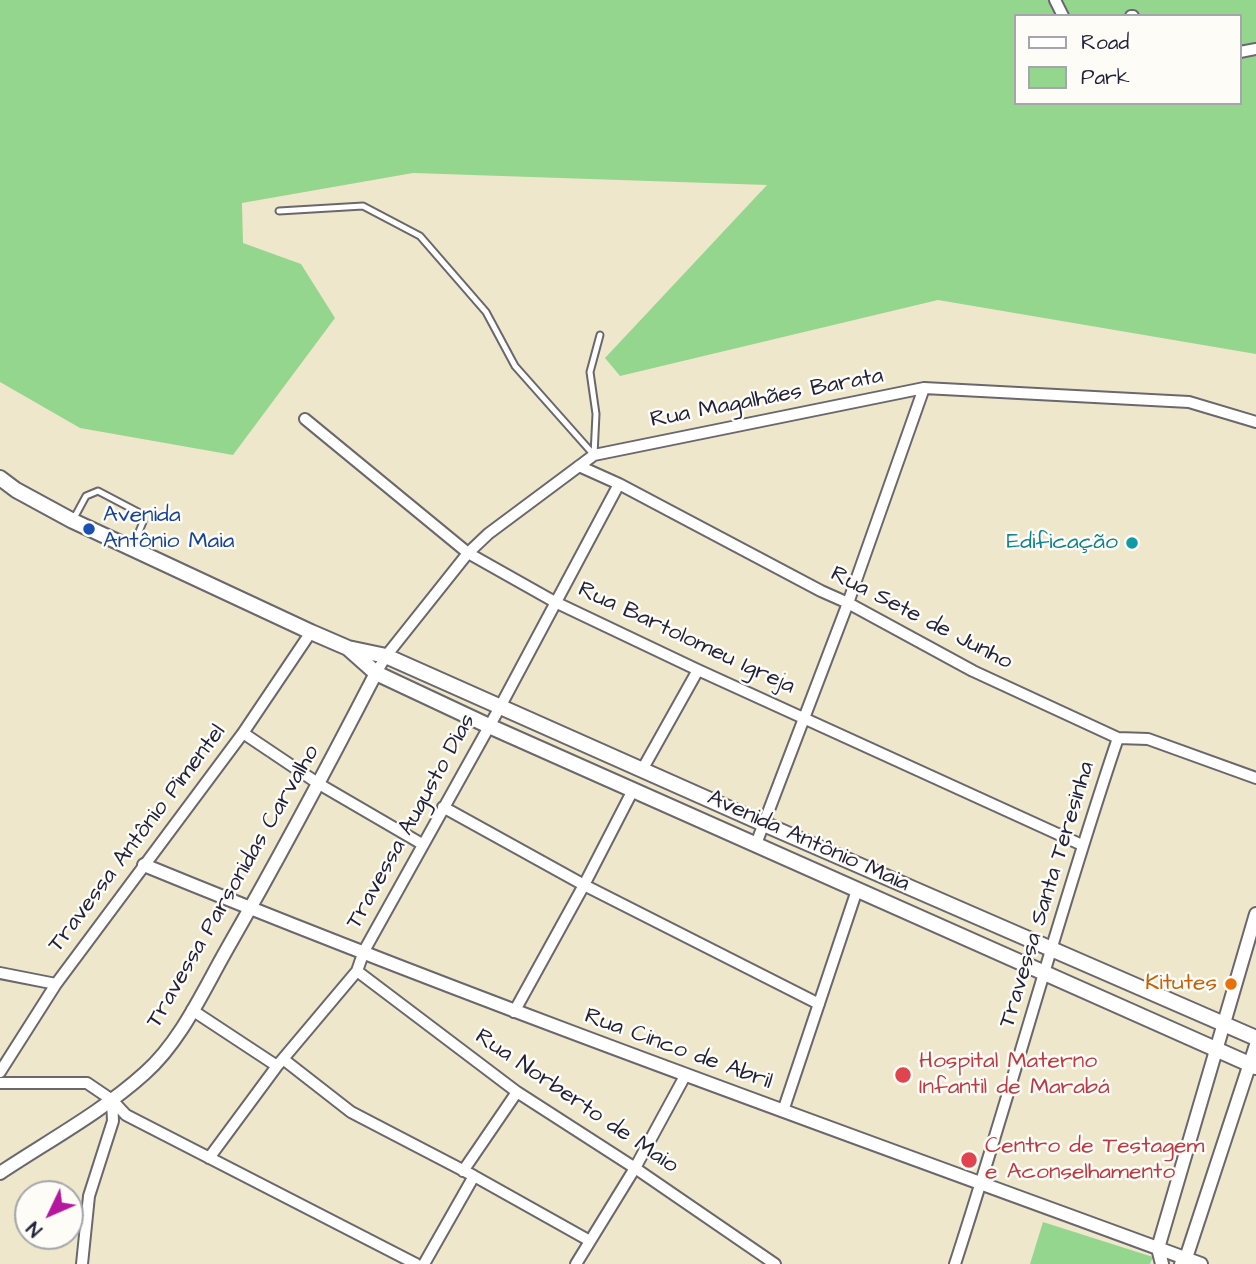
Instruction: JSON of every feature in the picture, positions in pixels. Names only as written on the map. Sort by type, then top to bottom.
[{"type":"main road","name":"Avenida Antônio Maia","points":[[0,478],[16,490],[73,521],[311,632],[348,648],[386,656],[1256,1038]]},
{"type":"main road","name":"Avenida Antônio Maia","points":[[348,648],[376,673],[489,726],[1253,1065]]},
{"type":"street","name":"Rua Magalhães Barata","points":[[376,673],[386,656],[468,553],[488,534],[594,455],[924,388],[1189,402],[1256,422]]},
{"type":"street","points":[[757,844],[848,603],[924,388]]},
{"type":"street","name":"Rua Bartolomeu Igreja","points":[[305,419],[468,553],[555,602],[1082,845]]},
{"type":"street","name":"Rua Sete de Junho","points":[[579,466],[619,484],[848,603],[973,671],[1118,738],[1148,739],[1256,778]]},
{"type":"street","name":"Travessa Augusto Dias","points":[[209,1158],[280,1062],[358,971],[364,951],[500,707],[619,484]]},
{"type":"street","name":"Travessa Antônio Pimentel","points":[[0,1072],[56,984],[243,733],[311,632]]},
{"type":"street","points":[[642,770],[698,670]]},
{"type":"street","name":"Travessa Parsonidas Carvalho","points":[[0,1173],[112,1100],[146,1073],[156,1061],[192,1010],[250,908],[319,784],[376,673]]},
{"type":"street","points":[[243,733],[319,784],[422,844]]},
{"type":"street","name":"Travessa Santa Teresinha","points":[[955,1264],[1046,972],[1082,845],[1118,738]]},
{"type":"street","points":[[514,1012],[633,790]]},
{"type":"street","points":[[443,807],[584,885],[818,1004]]},
{"type":"street","name":"Rua Cinco de Abril","points":[[144,865],[514,1012],[1158,1248],[1183,1261],[1201,1264]]},
{"type":"street","points":[[783,1111],[857,890]]},
{"type":"street","points":[[1161,1264],[1158,1248],[1256,914]]},
{"type":"street","name":"Rua Norberto de Maio","points":[[358,971],[517,1092],[635,1168],[775,1264]]},
{"type":"street","points":[[0,974],[56,984]]},
{"type":"street","points":[[192,1010],[280,1062],[351,1112],[590,1241]]},
{"type":"street","points":[[1183,1261],[1253,1065],[1256,1045]]},
{"type":"street","points":[[576,1264],[635,1168],[685,1076]]},
{"type":"street","points":[[0,1083],[87,1083],[112,1100],[126,1115],[416,1264]]},
{"type":"street","points":[[424,1264],[469,1174],[517,1092]]},
{"type":"street","points":[[82,1264],[89,1196],[113,1121],[112,1100]]},
{"type":"lane","points":[[279,211],[363,206],[420,236],[486,312],[515,366],[594,455]]},
{"type":"lane","points":[[594,455],[596,414],[590,372],[600,335]]},
{"type":"lane","points":[[73,521],[86,496],[98,491],[138,512],[143,522],[131,549]]},
{"type":"green space","points":[[0,0],[1256,0],[1256,354],[938,300],[620,376],[605,358],[767,185],[413,173],[242,203],[243,243],[301,264],[335,318],[233,455],[80,428],[0,382]]},
{"type":"green space","points":[[1043,1222],[1153,1257],[1150,1264],[1030,1264]]},
{"type":"place","name":"Avenida Antônio Maia","points":[[89,529]]},
{"type":"place","name":"Edificação","points":[[1132,543]]},
{"type":"place","name":"Kitutes","points":[[1231,984]]},
{"type":"place","name":"Hospital Materno Infantil de Marabá","points":[[903,1075]]},
{"type":"place","name":"Centro de Testagem e Aconselhamento","points":[[969,1160]]}]
